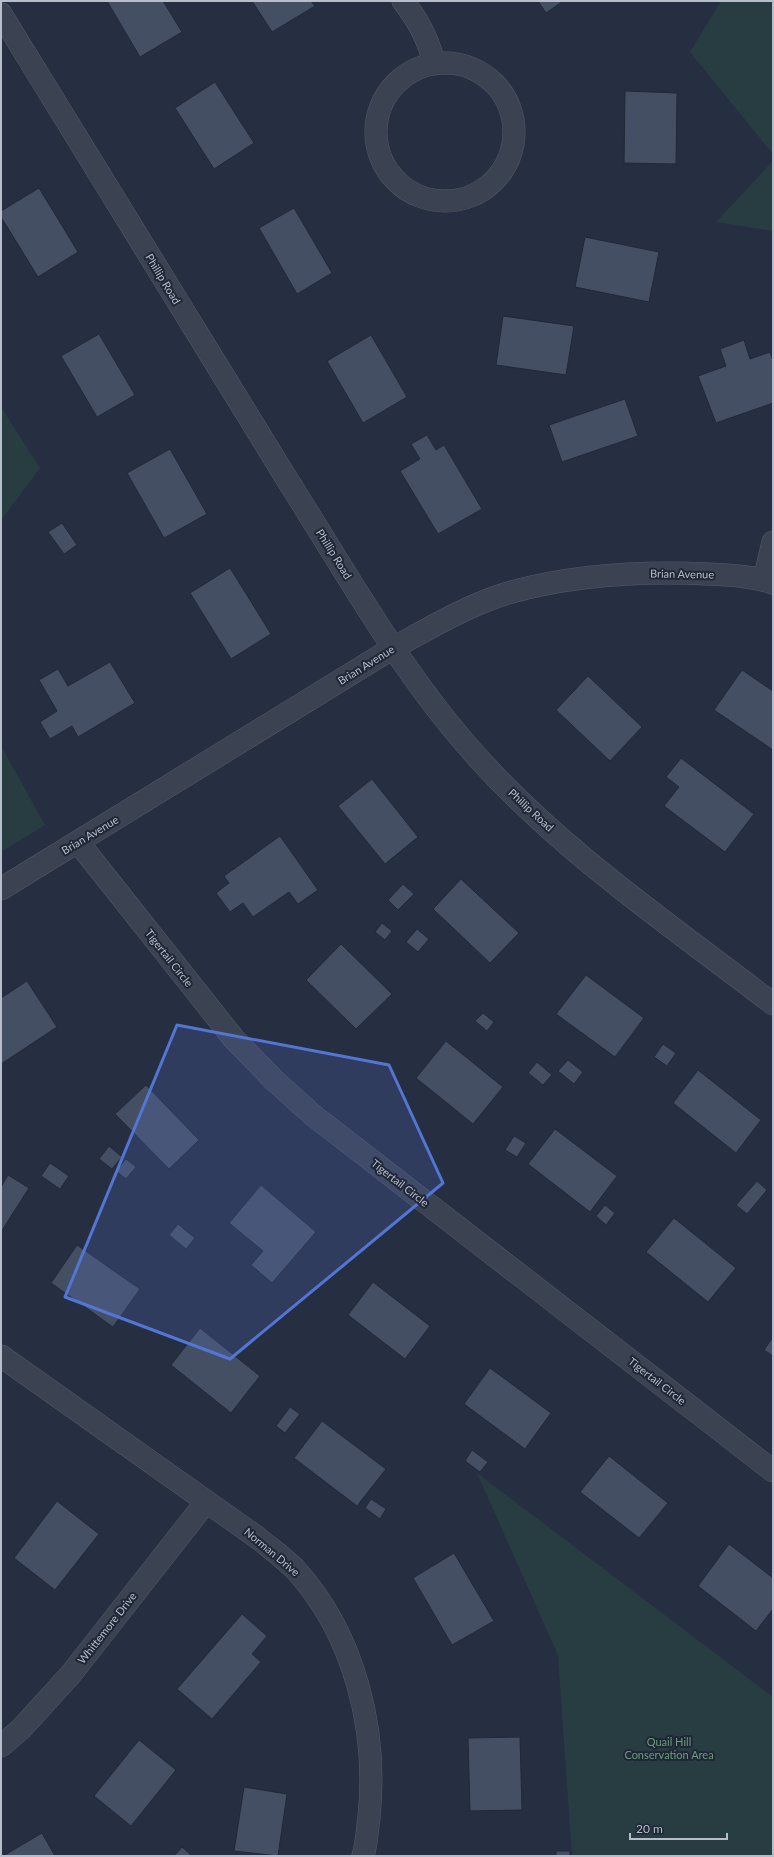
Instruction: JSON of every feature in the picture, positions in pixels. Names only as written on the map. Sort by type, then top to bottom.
[{"type":"street","points":[[403,1],[417,19],[431,48],[434,64]]},
{"type":"street","name":"Phillip Road","points":[[1,14],[185,316],[393,648],[438,711],[473,752],[546,826],[628,893],[773,1004]]},
{"type":"street","points":[[449,63],[464,66],[479,72],[491,80],[509,105],[513,120],[514,135],[511,150],[505,165],[485,188],[471,195],[456,199],[441,200],[427,198],[414,193],[401,185],[384,163],[378,149],[376,135],[377,121],[380,107],[387,94],[396,83],[420,67],[434,64],[449,63]]},
{"type":"street","points":[[768,582],[773,542]]},
{"type":"street","name":"Brian Avenue","points":[[1,889],[393,648],[456,614],[507,593],[553,583],[623,574],[680,572],[722,575],[768,582]]},
{"type":"street","name":"Tigertail Circle","points":[[78,842],[234,1039],[275,1082],[314,1116],[773,1471]]},
{"type":"street","name":"Norman Drive","points":[[1,1356],[258,1538],[294,1568],[317,1597],[337,1633],[358,1680],[368,1727],[371,1792],[364,1856]]},
{"type":"street","name":"Whittemore Drive","points":[[1,1746],[21,1729],[71,1674],[206,1502]]},
{"type":"highlighted area","points":[[177,1025],[389,1065],[443,1183],[230,1359],[65,1297]]},
{"type":"green space","points":[[721,1],[773,1],[773,154],[690,52]]},
{"type":"green space","points":[[773,161],[773,231],[716,222]]},
{"type":"green space","points":[[1,407],[40,468],[1,520]]},
{"type":"green space","points":[[1,746],[45,825],[1,852]]},
{"type":"green space","name":"Quail Hill Conservation Area","points":[[477,1473],[773,1697],[773,1856],[572,1856],[558,1655]]},
{"type":"building","points":[[107,1],[163,1],[182,32],[140,57]]},
{"type":"building","points":[[252,1],[311,1],[315,6],[272,32]]},
{"type":"building","points":[[538,1],[563,1],[546,13]]},
{"type":"building","points":[[215,82],[254,143],[214,169],[175,108]]},
{"type":"building","points":[[625,91],[677,93],[676,164],[624,163]]},
{"type":"building","points":[[39,188],[78,252],[38,277],[1,217],[1,211]]},
{"type":"building","points":[[294,208],[332,273],[297,294],[259,228]]},
{"type":"building","points":[[585,237],[659,252],[649,302],[575,287]]},
{"type":"building","points":[[503,316],[574,326],[566,375],[496,365]]},
{"type":"building","points":[[99,334],[135,395],[97,417],[61,356]]},
{"type":"building","points":[[371,335],[407,397],[363,423],[327,361]]},
{"type":"building","points":[[744,340],[750,359],[770,352],[773,361],[773,403],[716,423],[698,376],[726,366],[720,349]]},
{"type":"building","points":[[625,399],[638,436],[562,462],[549,425]]},
{"type":"building","points":[[427,435],[436,450],[444,445],[482,509],[438,534],[400,471],[420,459],[411,444]]},
{"type":"building","points":[[170,449],[207,514],[164,538],[127,473]]},
{"type":"building","points":[[62,523],[77,545],[64,554],[48,532]]},
{"type":"building","points":[[230,568],[271,634],[231,659],[190,593]]},
{"type":"building","points":[[110,662],[135,703],[78,737],[72,726],[50,739],[40,722],[57,711],[39,680],[58,669],[68,686]]},
{"type":"building","points":[[742,670],[773,691],[773,750],[714,710]]},
{"type":"building","points":[[588,676],[642,727],[610,761],[556,710]]},
{"type":"building","points":[[681,758],[754,814],[725,852],[664,806],[679,787],[666,777]]},
{"type":"building","points":[[372,779],[418,837],[385,864],[338,806]]},
{"type":"building","points":[[280,836],[318,890],[298,904],[289,892],[253,917],[243,903],[230,912],[216,893],[229,883],[224,876]]},
{"type":"building","points":[[461,879],[519,933],[490,963],[433,909]]},
{"type":"building","points":[[403,884],[414,894],[398,910],[388,900]]},
{"type":"building","points":[[382,923],[392,931],[385,940],[375,932]]},
{"type":"building","points":[[417,929],[429,939],[418,952],[406,942]]},
{"type":"building","points":[[341,944],[392,994],[356,1029],[306,980]]},
{"type":"building","points":[[586,975],[644,1018],[615,1057],[556,1014]]},
{"type":"building","points":[[27,981],[57,1027],[1,1064],[1,998]]},
{"type":"building","points":[[483,1013],[494,1022],[487,1031],[475,1021]]},
{"type":"building","points":[[446,1041],[503,1087],[473,1124],[416,1078]]},
{"type":"building","points":[[663,1044],[676,1053],[667,1066],[654,1057]]},
{"type":"building","points":[[568,1060],[583,1072],[574,1084],[558,1071]]},
{"type":"building","points":[[537,1062],[552,1075],[543,1085],[528,1073]]},
{"type":"building","points":[[698,1070],[761,1120],[736,1153],[673,1103]]},
{"type":"building","points":[[146,1085],[199,1140],[169,1169],[115,1114]]},
{"type":"building","points":[[555,1129],[617,1176],[590,1212],[528,1164]]},
{"type":"building","points":[[514,1136],[526,1143],[517,1157],[505,1150]]},
{"type":"building","points":[[109,1146],[122,1157],[112,1169],[99,1159]]},
{"type":"building","points":[[126,1159],[136,1167],[126,1179],[116,1171]]},
{"type":"building","points":[[50,1163],[69,1176],[60,1189],[41,1176]]},
{"type":"building","points":[[8,1175],[29,1188],[1,1232],[1,1187]]},
{"type":"building","points":[[757,1181],[767,1190],[747,1214],[736,1205]]},
{"type":"building","points":[[261,1185],[316,1232],[272,1283],[251,1265],[263,1251],[229,1223]]},
{"type":"building","points":[[605,1205],[615,1213],[606,1225],[596,1216]]},
{"type":"building","points":[[674,1218],[736,1268],[708,1302],[646,1252]]},
{"type":"building","points":[[178,1224],[195,1238],[186,1249],[169,1235]]},
{"type":"building","points":[[77,1245],[140,1289],[113,1327],[51,1283]]},
{"type":"building","points":[[373,1282],[430,1326],[405,1359],[348,1315]]},
{"type":"building","points":[[200,1328],[260,1376],[231,1413],[171,1365]]},
{"type":"building","points":[[773,1337],[773,1356],[764,1350]]},
{"type":"building","points":[[490,1368],[551,1413],[525,1449],[464,1404]]},
{"type":"building","points":[[290,1407],[300,1414],[285,1433],[276,1426]]},
{"type":"building","points":[[322,1421],[386,1469],[357,1506],[294,1458]]},
{"type":"building","points":[[472,1450],[488,1462],[480,1472],[465,1461]]},
{"type":"building","points":[[609,1456],[668,1503],[639,1538],[580,1492]]},
{"type":"building","points":[[371,1499],[386,1509],[380,1519],[365,1508]]},
{"type":"building","points":[[57,1501],[99,1534],[55,1590],[14,1558]]},
{"type":"building","points":[[729,1544],[773,1578],[773,1609],[756,1631],[698,1586]]},
{"type":"building","points":[[454,1553],[494,1621],[452,1645],[413,1578]]},
{"type":"building","points":[[242,1614],[267,1636],[252,1654],[261,1662],[212,1719],[177,1689]]},
{"type":"building","points":[[520,1737],[522,1810],[470,1811],[468,1738]]},
{"type":"building","points":[[139,1740],[176,1770],[131,1826],[94,1796]]},
{"type":"building","points":[[244,1787],[287,1794],[278,1856],[234,1851]]},
{"type":"building","points":[[42,1833],[55,1856],[3,1856]]},
{"type":"building","points":[[182,1847],[192,1856],[174,1856]]},
{"type":"building","points":[[556,1851],[570,1851],[570,1856],[556,1856]]}]
